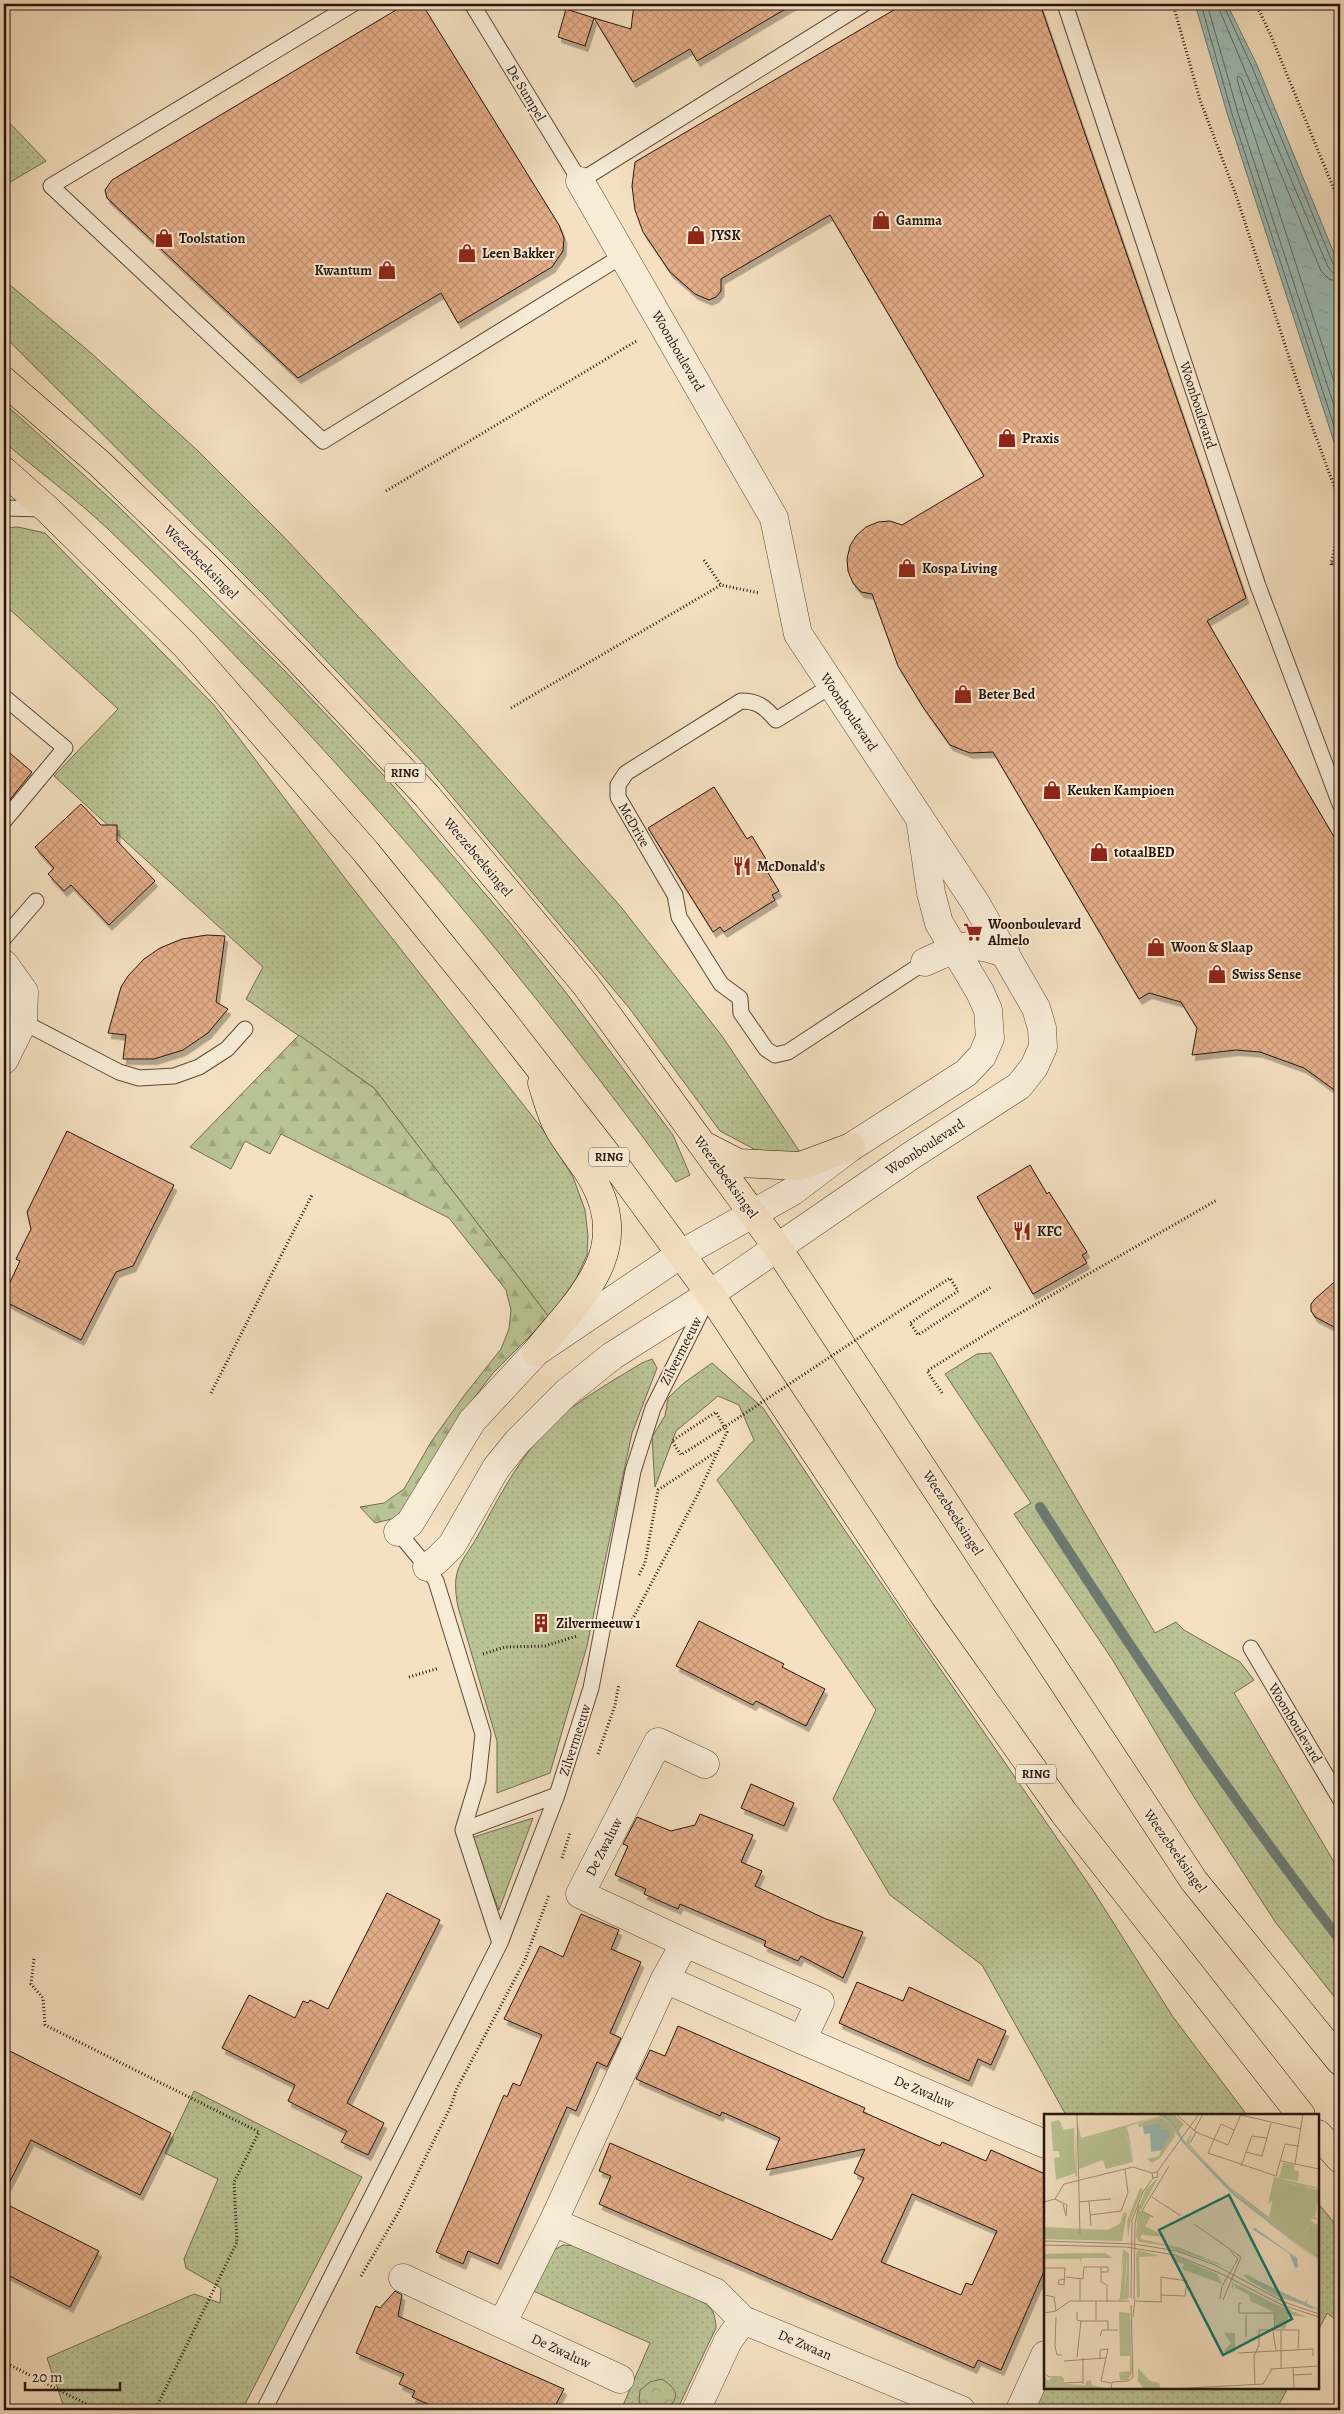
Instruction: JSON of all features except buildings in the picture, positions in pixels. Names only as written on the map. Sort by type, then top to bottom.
[{"type":"main road","name":"Weezebeeksingel","points":[[4,381],[100,464],[208,568],[427,796],[585,984],[777,1247],[1194,1881],[1340,2061]]},
{"type":"main road","name":"RING","points":[[4,471],[48,509],[185,645],[283,756],[366,852],[619,1170],[710,1294],[922,1613],[1064,1813],[1300,2114]]},
{"type":"main road","points":[[534,1063],[558,1128],[594,1180],[607,1216],[606,1250],[592,1283],[536,1352]]},
{"type":"main road","points":[[702,1145],[738,1163],[800,1166],[851,1147]]},
{"type":"main road","points":[[1319,2135],[1340,2159]]},
{"type":"street","name":"Woonboulevard","points":[[580,181],[774,518],[798,634],[975,902],[1036,1008],[1042,1028],[1043,1047],[1034,1067],[1019,1086],[912,1155],[710,1294]]},
{"type":"street","name":"Woonboulevard","points":[[681,1254],[793,1191],[851,1147],[966,1073],[982,1056],[990,1038],[988,1010],[980,992],[939,923],[931,893],[919,816]]},
{"type":"street","points":[[925,962],[972,944],[986,946],[1006,954]]},
{"type":"street","points":[[4,964],[24,992],[23,1022],[4,1060]]},
{"type":"street","points":[[398,1532],[410,1523],[472,1421],[536,1352],[681,1254]]},
{"type":"street","name":"Zilvermeeuw","points":[[427,1566],[437,1560],[452,1545],[496,1468],[518,1441],[566,1393],[612,1356],[710,1294]]},
{"type":"street","name":"De Zwaluw","points":[[705,1764],[658,1742],[580,1894],[685,1943],[820,2002],[802,2040]]},
{"type":"street","points":[[502,2324],[553,2222],[665,1979],[685,1943]]},
{"type":"street","name":"De Zwaluw","points":[[665,1979],[1044,2144]]},
{"type":"street","points":[[553,2222],[716,2292],[743,2320],[728,2341],[696,2410]]},
{"type":"street","name":"De Zwaluw","points":[[403,2278],[620,2379]]},
{"type":"street","name":"De Zwaan","points":[[743,2320],[961,2410]]},
{"type":"street","points":[[1020,2410],[1044,2357]]},
{"type":"lane","points":[[353,4],[51,186],[323,441],[622,256]]},
{"type":"lane","name":"De Sumpel","points":[[472,4],[580,181]]},
{"type":"lane","points":[[580,181],[864,4]]},
{"type":"lane","name":"Woonboulevard","points":[[1065,4],[1258,586],[1340,804]]},
{"type":"lane","points":[[4,508],[48,509]]},
{"type":"lane","name":"McDrive","points":[[831,686],[776,720],[764,706],[753,701],[741,701],[626,773],[618,785],[618,797],[675,895],[679,917],[721,984],[740,998],[741,1013],[766,1050],[775,1055],[788,1052],[925,962]]},
{"type":"lane","points":[[4,697],[65,748],[4,821]]},
{"type":"lane","points":[[4,938],[36,901]]},
{"type":"lane","points":[[23,1022],[119,1072],[140,1078],[174,1076],[199,1067],[227,1049],[246,1029]]},
{"type":"lane","name":"Zilvermeeuw","points":[[264,2410],[500,1943],[557,1795],[591,1688],[633,1471],[653,1408],[710,1294]]},
{"type":"lane","points":[[398,1532],[427,1566],[436,1581],[483,1734],[478,1780],[463,1830],[500,1943]]},
{"type":"lane","name":"Woonboulevard","points":[[1251,1648],[1340,1799]]},
{"type":"lane","points":[[463,1830],[557,1795]]},
{"type":"path","points":[[1173,4],[1200,100],[1236,195],[1308,414],[1338,497],[1340,519]]},
{"type":"path","points":[[1256,4],[1272,38],[1340,204]]},
{"type":"path","points":[[386,491],[663,325]]},
{"type":"path","points":[[1340,523],[1331,565],[1340,556]]},
{"type":"path","points":[[704,560],[721,585]]},
{"type":"path","points":[[511,708],[721,585],[791,600]]},
{"type":"path","points":[[211,1393],[312,1195]]},
{"type":"path","points":[[942,1393],[927,1371],[1010,1319],[1217,1200]]},
{"type":"path","points":[[711,1415],[672,1441],[681,1455],[950,1278],[958,1290],[910,1323],[918,1335],[991,1287]]},
{"type":"path","points":[[34,1959],[31,1984],[43,1998],[45,2025],[259,2132],[234,2182],[237,2242],[155,2410]]},
{"type":"path","points":[[4,2362],[98,2410]]},
{"type":"green space","points":[[4,117],[46,161],[7,184],[4,182]]},
{"type":"green space","points":[[4,280],[91,353],[198,451],[283,536],[457,722],[621,907],[722,1036],[802,1155],[771,1158],[720,1131],[630,1009],[427,767],[265,596],[4,336]]},
{"type":"green space","points":[[4,403],[116,504],[285,671],[387,779],[511,924],[564,990],[673,1135],[690,1175],[676,1182],[545,1010],[476,925],[406,843],[261,682],[108,529],[83,506],[4,442]]},
{"type":"green space","points":[[18,527],[45,533],[214,705],[347,881],[544,1131],[573,1177],[585,1210],[588,1236],[587,1255],[576,1279],[549,1317],[374,1088],[246,999],[263,967],[54,776],[118,709],[4,604],[4,528]]},
{"type":"green space","points":[[299,1035],[374,1088],[549,1317],[493,1373],[468,1406],[400,1513],[392,1519],[375,1523],[360,1507],[384,1503],[404,1489],[431,1442],[501,1349],[509,1329],[511,1310],[506,1290],[449,1218],[281,1134],[270,1154],[245,1141],[231,1169],[190,1147]]},
{"type":"green space","points":[[991,1353],[1155,1633],[1176,1622],[1184,1630],[1240,1662],[1254,1680],[1234,1693],[1340,1872],[1340,2004],[1276,1923],[1194,1797],[1112,1659],[1014,1514],[1031,1503],[945,1374],[977,1354]]},
{"type":"green space","points":[[652,1359],[657,1368],[632,1433],[587,1646],[550,1773],[497,1793],[497,1741],[458,1607],[456,1593],[457,1573],[510,1479],[545,1432],[582,1400],[642,1363]]},
{"type":"green space","points":[[712,1363],[763,1408],[835,1516],[1092,1889],[1173,2017],[1246,2114],[1065,2114],[982,1965],[890,1895],[833,1799],[876,1710],[717,1480],[754,1440],[739,1405],[718,1396],[676,1431],[655,1487],[652,1437],[665,1416],[668,1398],[684,1383]]},
{"type":"green space","points":[[533,1818],[499,1910],[471,1838]]},
{"type":"green space","points":[[194,2091],[362,2177],[242,2410],[65,2410],[47,2358],[194,2294],[220,2303],[221,2288],[186,2268],[184,2259],[218,2179],[165,2153]]},
{"type":"green space","points":[[1319,2204],[1340,2230],[1340,2323],[1327,2313],[1319,2329]]},
{"type":"green space","points":[[563,2245],[583,2246],[697,2298],[711,2310],[715,2317],[716,2328],[677,2410],[621,2410],[650,2343],[531,2290],[552,2251]]},
{"type":"green space","points":[[662,2379],[674,2390],[674,2401],[666,2410],[647,2410],[639,2402],[640,2390],[650,2382]]},
{"type":"green space","points":[[1044,2381],[1044,2389],[1287,2389],[1276,2410],[1031,2410]]},
{"type":"water","points":[[1195,4],[1227,4],[1257,65],[1340,268],[1340,460],[1228,116]]},
{"type":"waterway","points":[[1040,1507],[1185,1726],[1261,1834],[1340,1940]]},
{"type":"place","name":"Gamma","points":[[881,220]]},
{"type":"place","name":"JYSK","points":[[696,235]]},
{"type":"place","name":"Toolstation","points":[[164,238]]},
{"type":"place","name":"Leen Bakker","points":[[467,253]]},
{"type":"place","name":"Kwantum","points":[[387,270]]},
{"type":"place","name":"Praxis","points":[[1007,438]]},
{"type":"place","name":"Kospa Living","points":[[907,568]]},
{"type":"place","name":"Beter Bed","points":[[963,694]]},
{"type":"place","name":"Keuken Kampioen","points":[[1052,790]]},
{"type":"place","name":"totaalBED","points":[[1099,852]]},
{"type":"place","name":"McDonald's","points":[[742,866]]},
{"type":"place","name":"Woonboulevard Almelo","points":[[973,932]]},
{"type":"place","name":"Woon & Slaap","points":[[1156,947]]},
{"type":"place","name":"Swiss Sense","points":[[1217,974]]},
{"type":"place","name":"KFC","points":[[1022,1231]]},
{"type":"place","name":"Zilvermeeuw 1","points":[[541,1623]]}]
